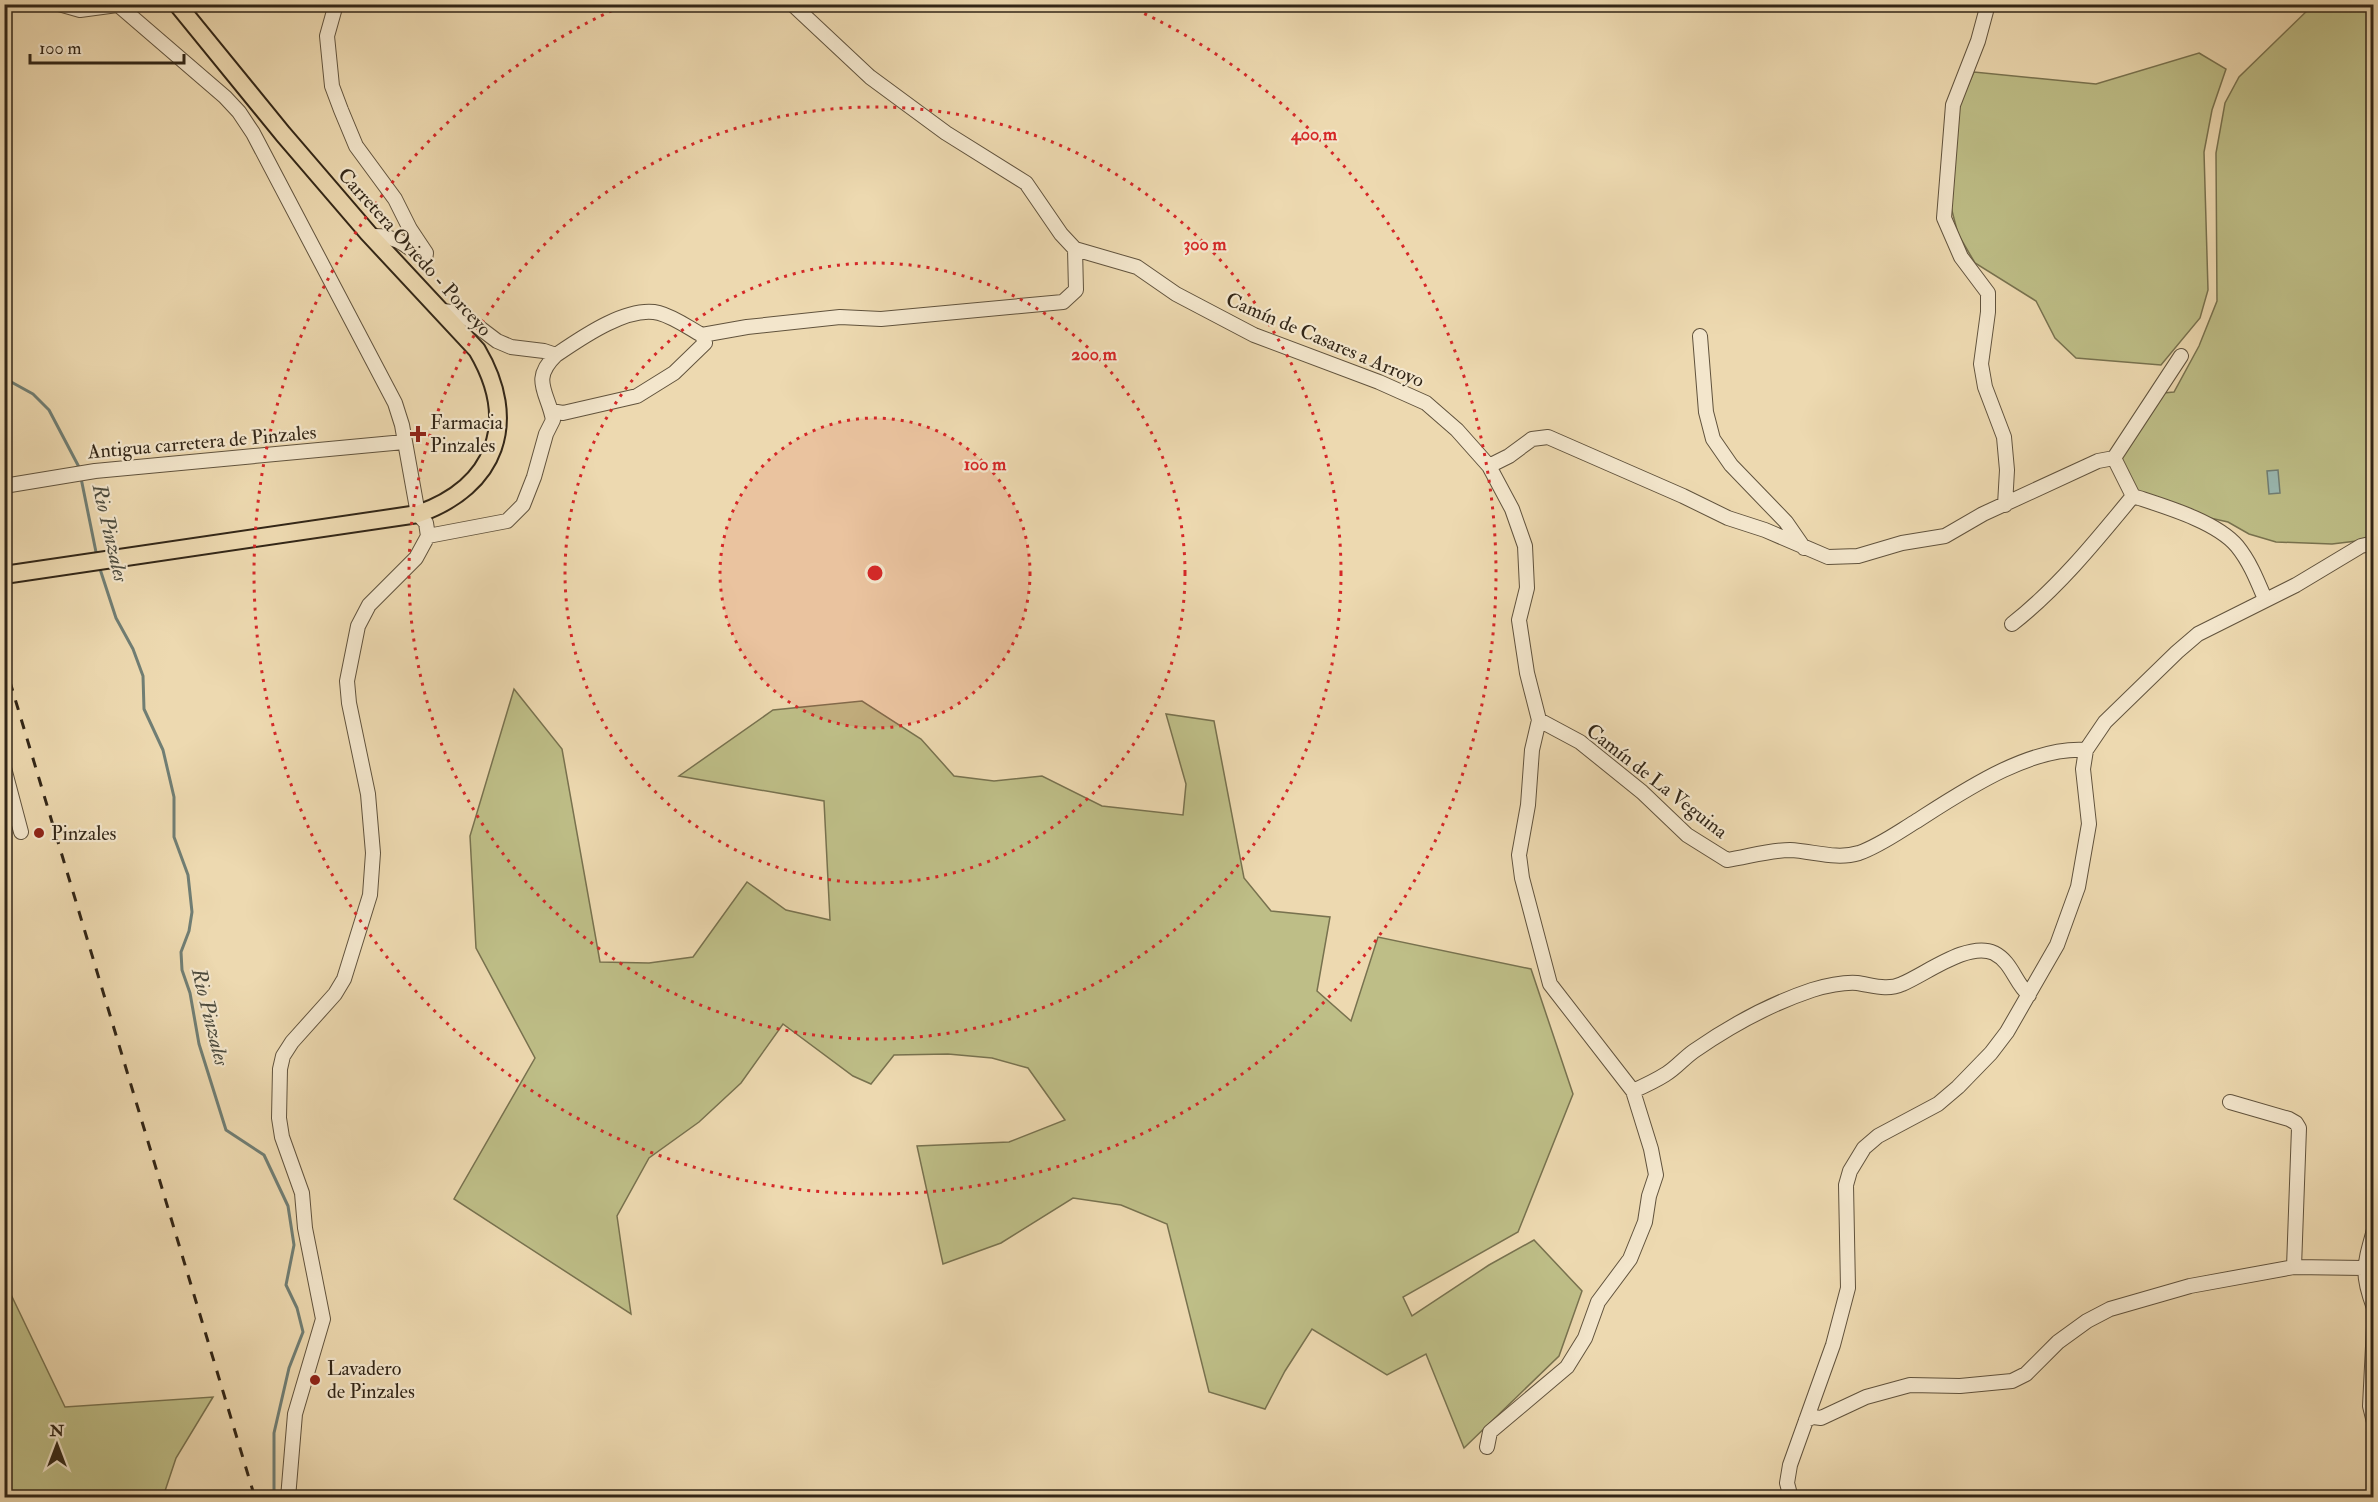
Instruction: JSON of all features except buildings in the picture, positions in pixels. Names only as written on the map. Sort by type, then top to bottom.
[{"type":"main road","name":"Carretera Oviedo - Porceyo","points":[[7,574],[418,514],[440,506],[462,492],[476,479],[493,446],[498,427],[498,406],[489,370],[477,350],[371,236],[283,134],[177,4]]},
{"type":"street","points":[[59,4],[80,10],[117,5],[225,97],[239,112],[253,133],[395,403],[418,514],[426,523],[428,536],[416,558],[369,605],[358,626],[347,681],[349,703],[368,794],[373,853],[370,895],[344,979],[335,994],[292,1042],[283,1056],[280,1069],[279,1118],[282,1137],[302,1193],[305,1228],[323,1319],[295,1414],[288,1497]]},
{"type":"street","points":[[336,4],[327,36],[332,86],[356,146],[395,199],[410,230],[426,253],[425,260],[404,244],[388,236],[371,236]]},
{"type":"street","points":[[428,536],[507,521],[523,506],[553,420],[541,384],[545,366],[556,355],[585,336],[637,313],[659,313],[702,335],[747,327],[840,317],[881,319],[1063,302],[1076,290],[1076,249],[1061,234],[1026,183],[946,133],[870,77],[792,4]]},
{"type":"street","points":[[1988,4],[1978,41],[1953,105],[1944,218],[1961,257],[1988,293],[1988,312],[1981,364],[1985,387],[2004,437],[2007,470],[2005,506]]},
{"type":"street","name":"Camín de Casares a Arroyo","points":[[1076,249],[1137,267],[1176,294],[1254,335],[1379,382],[1426,403],[1458,430],[1489,466],[1512,509],[1525,546],[1527,588],[1519,620],[1527,673],[1539,720],[1532,750],[1528,805],[1519,855],[1522,878],[1550,984],[1633,1091],[1656,1175],[1649,1196],[1646,1222],[1630,1259],[1598,1302],[1585,1338],[1567,1366],[1490,1432],[1488,1447]]},
{"type":"street","points":[[443,311],[460,313],[497,340],[511,347],[556,355]]},
{"type":"street","points":[[551,411],[563,413],[637,396],[674,373],[705,343],[702,335]]},
{"type":"street","points":[[1700,336],[1706,412],[1713,439],[1731,465],[1786,522],[1805,549]]},
{"type":"street","points":[[1489,466],[1509,456],[1532,438],[1548,437],[1728,518],[1765,530],[1805,549],[1828,557],[1858,556],[1902,543],[1945,536],[1983,514],[2005,506],[2098,461],[2114,458],[2181,356]]},
{"type":"street","name":"Antigua carretera de Pinzales","points":[[4,486],[95,471],[404,442]]},
{"type":"street","points":[[2114,458],[2133,496],[2200,520],[2235,544],[2255,573],[2265,599]]},
{"type":"street","points":[[2012,624],[2034,607],[2082,556],[2133,496]]},
{"type":"street","points":[[1791,1497],[1787,1483],[1790,1465],[1833,1345],[1848,1288],[1846,1185],[1850,1171],[1864,1148],[1878,1136],[1938,1104],[1958,1087],[1996,1046],[2029,995],[2057,945],[2078,887],[2089,824],[2083,769],[2086,750],[2105,722],[2177,652],[2199,634],[2296,585],[2361,546],[2373,543]]},
{"type":"street","name":"Camín de La Veguina","points":[[1539,720],[1580,742],[1642,792],[1687,834],[1727,860],[1790,850],[1827,856],[1858,853],[1887,840],[1971,786],[2038,755],[2068,749],[2086,750]]},
{"type":"street","points":[[4,768],[21,832]]},
{"type":"street","points":[[1633,1091],[1666,1074],[1691,1053],[1718,1035],[1779,1002],[1814,990],[1854,983],[1882,988],[1899,986],[1965,953],[1980,950],[1995,954],[2014,972],[2022,989],[2029,995]]},
{"type":"street","points":[[2230,1102],[2289,1119],[2299,1128],[2294,1267]]},
{"type":"street","points":[[2373,1230],[2364,1268],[2373,1308]]},
{"type":"street","points":[[1806,1420],[1814,1417],[1821,1419],[1866,1397],[1910,1385],[1960,1386],[2012,1381],[2026,1374],[2058,1342],[2087,1320],[2110,1309],[2190,1286],[2294,1267],[2364,1268]]},
{"type":"street","points":[[2373,1327],[2370,1406],[2373,1422]]},
{"type":"green space","points":[[2313,5],[2373,5],[2373,539],[2332,544],[2276,542],[2249,534],[2228,522],[2210,518],[2135,491],[2120,459],[2163,393],[2174,392],[2199,346],[2217,301],[2216,153],[2225,103],[2239,77]]},
{"type":"green space","points":[[2199,53],[2226,69],[2212,110],[2204,152],[2208,290],[2200,318],[2161,365],[2076,358],[2055,338],[2036,301],[1975,263],[1958,234],[1951,207],[1958,107],[1974,72],[2096,84]]},
{"type":"green space","points":[[514,689],[562,749],[600,962],[649,963],[693,957],[747,882],[786,910],[830,920],[824,801],[679,776],[773,710],[862,701],[921,739],[954,776],[994,781],[1042,776],[1102,806],[1183,815],[1186,784],[1166,714],[1214,721],[1244,878],[1271,911],[1330,917],[1317,991],[1351,1021],[1378,937],[1531,969],[1573,1094],[1518,1232],[1403,1297],[1412,1316],[1489,1265],[1534,1240],[1582,1291],[1559,1356],[1464,1448],[1426,1354],[1387,1375],[1312,1329],[1285,1371],[1265,1409],[1209,1392],[1167,1224],[1121,1205],[1073,1198],[1001,1243],[943,1264],[917,1146],[1009,1142],[1065,1120],[1028,1068],[992,1058],[948,1054],[894,1055],[871,1084],[853,1076],[783,1024],[741,1083],[699,1122],[649,1158],[617,1216],[631,1314],[454,1199],[535,1058],[476,948],[470,836]]},
{"type":"green space","points":[[4,1280],[65,1407],[213,1397],[176,1458],[163,1497],[5,1497]]},
{"type":"water","points":[[2278,470],[2280,493],[2269,494],[2267,471]]},
{"type":"waterway","name":"Rio Pinzales","points":[[4,378],[33,394],[49,410],[80,469]]},
{"type":"waterway","name":"Rio Pinzales","points":[[81,478],[97,557]]},
{"type":"waterway","name":"Rio Pinzales","points":[[99,566],[116,618],[133,649],[143,676],[144,709],[163,750],[174,797],[174,837],[188,875],[192,912],[189,931],[181,952],[182,970],[190,993],[199,1044],[226,1130],[264,1155],[288,1206],[294,1245],[286,1285],[297,1308],[303,1332],[289,1368],[274,1433],[274,1498]]},
{"type":"railway","points":[[4,662],[255,1498]]},
{"type":"place","name":"Farmacia Pinzales","points":[[418,434]]},
{"type":"place","name":"Pinzales","points":[[39,833]]},
{"type":"place","name":"Lavadero de Pinzales","points":[[315,1380]]}]
